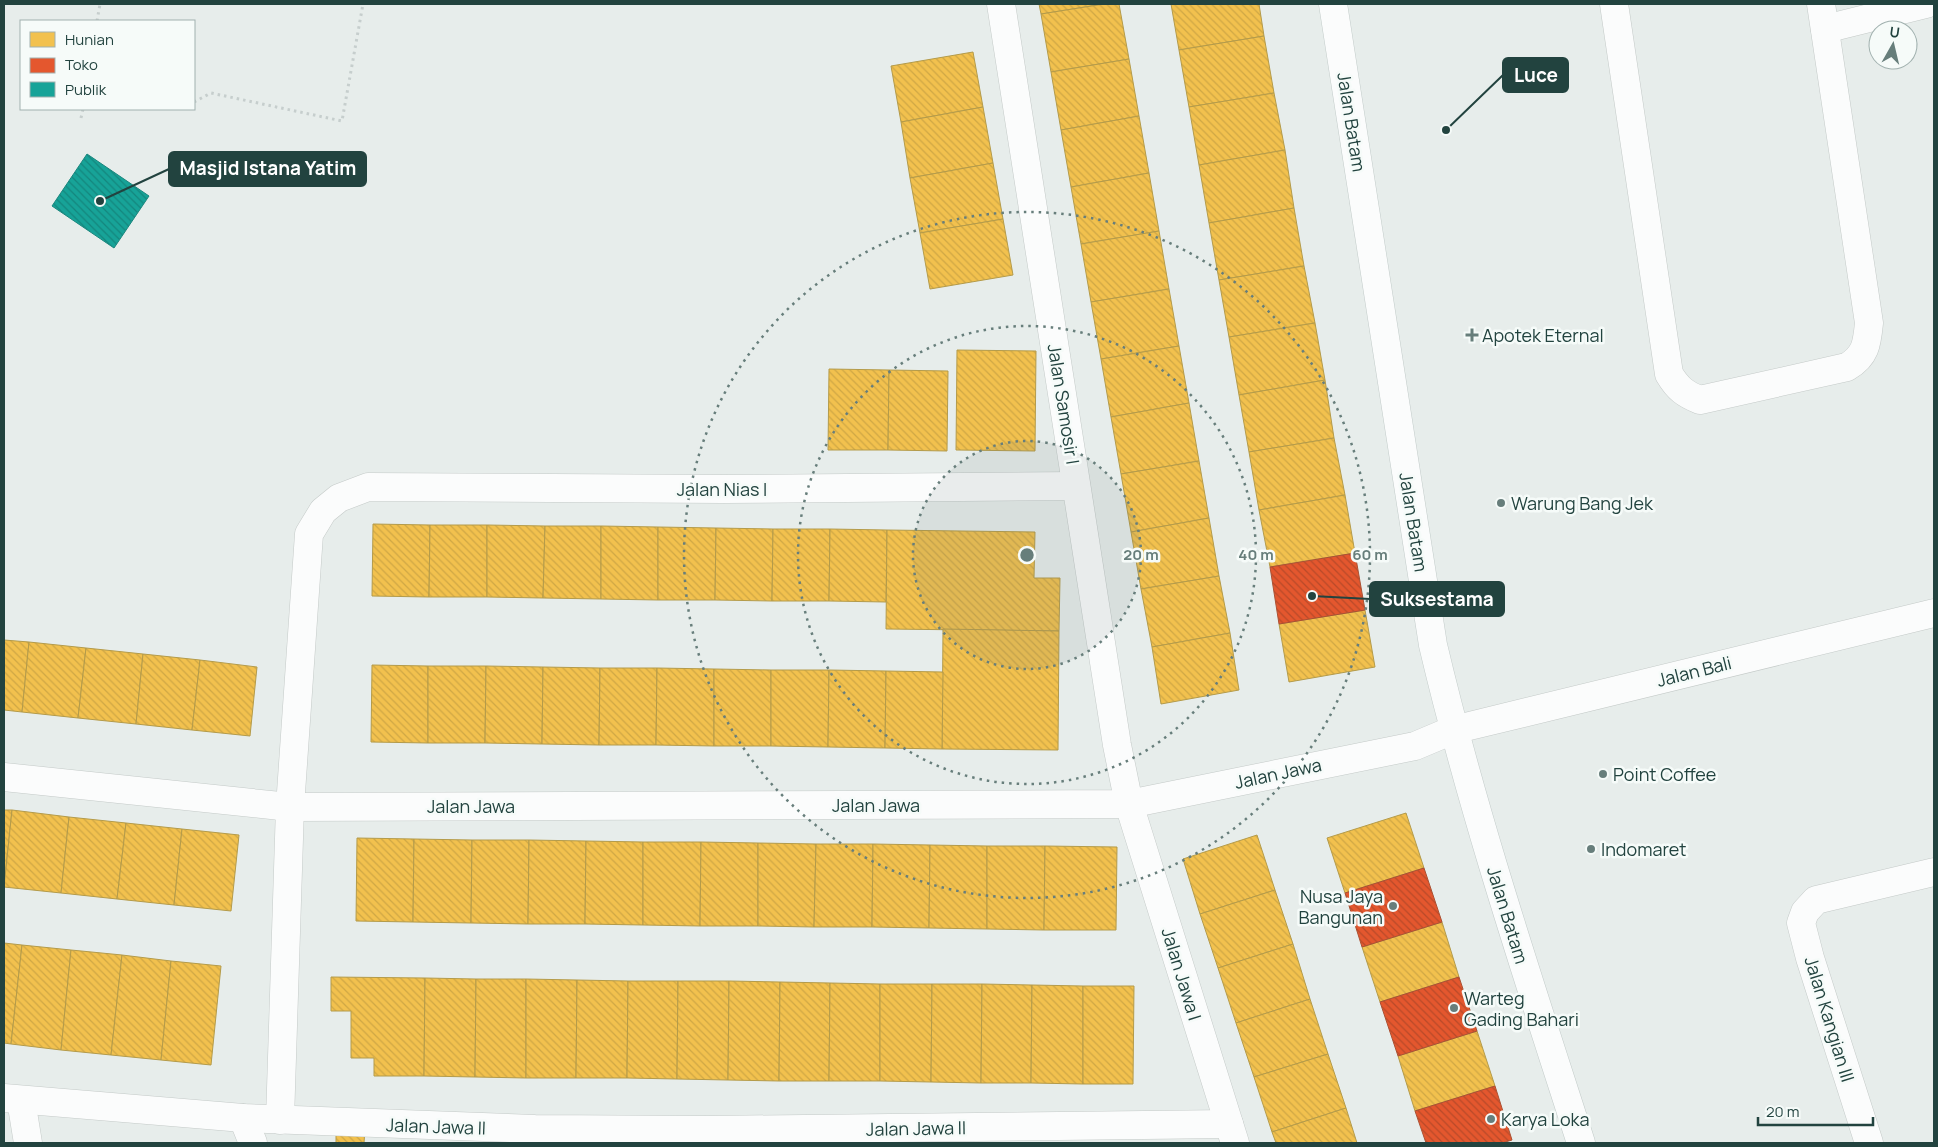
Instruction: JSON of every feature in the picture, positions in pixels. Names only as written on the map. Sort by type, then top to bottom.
[{"type":"street","name":"Jalan Samosir I","points":[[1000,4],[1117,745],[1129,804]]},
{"type":"street","name":"Jalan Batam","points":[[1334,4],[1433,645],[1453,730],[1503,900],[1581,1143]]},
{"type":"street","points":[[1614,4],[1669,374],[1683,393],[1700,400],[1847,367],[1857,361],[1862,354],[1867,340],[1869,322],[1823,16],[1926,4]]},
{"type":"street","name":"Jalan Nias I","points":[[290,807],[309,534],[323,511],[339,498],[368,487],[724,489],[1076,486]]},
{"type":"street","name":"Jalan Bali","points":[[1453,730],[1934,613]]},
{"type":"street","name":"Jalan Jawa","points":[[4,777],[290,807],[1129,804],[1415,746],[1453,730]]},
{"type":"street","name":"Jalan Jawa I","points":[[1129,804],[1232,1134]]},
{"type":"street","points":[[280,1120],[290,807]]},
{"type":"street","name":"Jalan Kangian III","points":[[1869,1143],[1810,958],[1801,923],[1805,912],[1816,900],[1934,872]]},
{"type":"street","points":[[12,1099],[28,1143]]},
{"type":"street","name":"Jalan Jawa II","points":[[12,1099],[243,1118],[537,1136],[1232,1134]]},
{"type":"street","points":[[243,1118],[253,1143]]},
{"type":"path","points":[[97,20],[100,4]]},
{"type":"path","points":[[195,101],[211,93],[342,121],[363,4]]},
{"type":"path","points":[[82,118],[83,110]]},
{"type":"building: Hunian","points":[[1039,4],[1104,4],[1041,14]]},
{"type":"building: Hunian","points":[[1104,4],[1119,4],[1129,59],[1051,72],[1041,14]]},
{"type":"building: Hunian","points":[[1171,4],[1259,4],[1264,36],[1179,50]]},
{"type":"building: Hunian","points":[[1264,36],[1274,93],[1189,107],[1179,50]]},
{"type":"building: Hunian","points":[[973,52],[983,107],[901,122],[891,66]]},
{"type":"building: Hunian","points":[[1129,59],[1139,116],[1061,130],[1051,72]]},
{"type":"building: Hunian","points":[[1274,93],[1285,150],[1199,165],[1189,107]]},
{"type":"building: Hunian","points":[[983,107],[993,163],[910,178],[901,122]]},
{"type":"building: Hunian","points":[[1139,116],[1149,173],[1071,187],[1061,130]]},
{"type":"building: Hunian","points":[[1285,150],[1294,208],[1209,223],[1199,165]]},
{"type":"building: Hunian","points":[[993,163],[1003,219],[920,233],[910,178]]},
{"type":"building: Hunian","points":[[1149,173],[1159,231],[1081,244],[1071,187]]},
{"type":"building: Hunian","points":[[1294,208],[1304,266],[1219,280],[1209,223]]},
{"type":"building: Hunian","points":[[1003,219],[1013,275],[930,289],[920,233]]},
{"type":"building: Hunian","points":[[1159,231],[1169,289],[1091,302],[1081,244]]},
{"type":"building: Hunian","points":[[1304,266],[1315,323],[1229,337],[1219,280]]},
{"type":"building: Hunian","points":[[1169,289],[1179,346],[1101,359],[1091,302]]},
{"type":"building: Hunian","points":[[1315,323],[1325,380],[1239,395],[1229,337]]},
{"type":"building: Hunian","points":[[1179,346],[1189,403],[1111,417],[1101,359]]},
{"type":"building: Hunian","points":[[957,350],[1036,351],[1035,451],[956,450]]},
{"type":"building: Hunian","points":[[829,369],[889,370],[888,450],[828,450]]},
{"type":"building: Hunian","points":[[889,370],[948,371],[947,451],[888,450]]},
{"type":"building: Hunian","points":[[1325,380],[1334,438],[1249,452],[1239,395]]},
{"type":"building: Hunian","points":[[1189,403],[1199,461],[1121,474],[1111,417]]},
{"type":"building: Hunian","points":[[1334,438],[1345,495],[1259,510],[1249,452]]},
{"type":"building: Hunian","points":[[1199,461],[1209,518],[1131,532],[1121,474]]},
{"type":"building: Hunian","points":[[1345,495],[1355,553],[1270,567],[1259,510]]},
{"type":"building: Hunian","points":[[1209,518],[1219,576],[1141,589],[1131,532]]},
{"type":"building: Hunian","points":[[373,524],[430,525],[429,597],[372,596]]},
{"type":"building: Hunian","points":[[430,525],[487,525],[487,597],[429,597]]},
{"type":"building: Hunian","points":[[487,525],[545,526],[543,598],[487,597]]},
{"type":"building: Hunian","points":[[545,526],[601,526],[601,599],[543,598]]},
{"type":"building: Hunian","points":[[601,526],[658,527],[658,600],[601,599]]},
{"type":"building: Hunian","points":[[658,527],[716,528],[715,600],[658,600]]},
{"type":"building: Hunian","points":[[716,528],[773,529],[772,601],[715,600]]},
{"type":"building: Hunian","points":[[773,529],[830,529],[829,601],[772,601]]},
{"type":"building: Hunian","points":[[830,529],[887,530],[886,602],[829,601]]},
{"type":"building: Hunian","points":[[887,530],[1035,532],[1034,578],[1060,578],[1059,631],[886,629]]},
{"type":"building: Hunian","points":[[1219,576],[1230,633],[1152,647],[1141,589]]},
{"type":"building: Hunian","points":[[1365,610],[1375,667],[1289,682],[1279,624]]},
{"type":"building: Hunian","points":[[943,629],[1059,631],[1058,750],[942,749]]},
{"type":"building: Hunian","points":[[1230,633],[1239,690],[1161,704],[1152,647]]},
{"type":"building: Hunian","points":[[4,640],[29,642],[22,712],[4,710]]},
{"type":"building: Hunian","points":[[29,642],[86,648],[78,718],[22,712]]},
{"type":"building: Hunian","points":[[86,648],[143,654],[136,724],[78,718]]},
{"type":"building: Hunian","points":[[143,654],[200,660],[192,730],[136,724]]},
{"type":"building: Hunian","points":[[200,660],[257,667],[250,736],[192,730]]},
{"type":"building: Hunian","points":[[372,665],[428,666],[428,743],[371,742]]},
{"type":"building: Hunian","points":[[428,666],[486,666],[485,743],[428,743]]},
{"type":"building: Hunian","points":[[486,666],[543,667],[542,744],[485,743]]},
{"type":"building: Hunian","points":[[543,667],[600,668],[599,745],[542,744]]},
{"type":"building: Hunian","points":[[600,668],[657,668],[656,745],[599,745]]},
{"type":"building: Hunian","points":[[657,668],[714,669],[714,746],[656,745]]},
{"type":"building: Hunian","points":[[714,669],[771,670],[771,746],[714,746]]},
{"type":"building: Hunian","points":[[771,670],[829,670],[828,747],[771,746]]},
{"type":"building: Hunian","points":[[829,670],[886,671],[885,748],[828,747]]},
{"type":"building: Hunian","points":[[886,671],[943,672],[942,749],[885,748]]},
{"type":"building: Hunian","points":[[4,810],[12,810],[4,887]]},
{"type":"building: Hunian","points":[[12,810],[69,817],[61,893],[4,887]]},
{"type":"building: Hunian","points":[[1406,813],[1424,868],[1345,893],[1327,838]]},
{"type":"building: Hunian","points":[[69,817],[126,823],[117,899],[61,893]]},
{"type":"building: Hunian","points":[[126,823],[182,829],[174,905],[117,899]]},
{"type":"building: Hunian","points":[[182,829],[239,835],[231,911],[174,905]]},
{"type":"building: Hunian","points":[[1257,835],[1275,890],[1200,914],[1183,859]]},
{"type":"building: Hunian","points":[[357,838],[414,839],[413,922],[356,921]]},
{"type":"building: Hunian","points":[[414,839],[472,840],[471,923],[413,922]]},
{"type":"building: Hunian","points":[[472,840],[529,840],[528,924],[471,923]]},
{"type":"building: Hunian","points":[[529,840],[586,841],[585,924],[528,924]]},
{"type":"building: Hunian","points":[[586,841],[643,842],[643,925],[585,924]]},
{"type":"building: Hunian","points":[[643,842],[701,842],[700,926],[643,925]]},
{"type":"building: Hunian","points":[[701,842],[758,843],[758,926],[700,926]]},
{"type":"building: Hunian","points":[[758,843],[816,844],[814,927],[758,926]]},
{"type":"building: Hunian","points":[[816,844],[873,844],[872,927],[814,927]]},
{"type":"building: Hunian","points":[[873,844],[930,845],[929,928],[872,927]]},
{"type":"building: Hunian","points":[[930,845],[987,846],[987,929],[929,928]]},
{"type":"building: Hunian","points":[[987,846],[1045,846],[1044,930],[987,929]]},
{"type":"building: Hunian","points":[[1045,846],[1117,847],[1116,930],[1044,930]]},
{"type":"building: Hunian","points":[[1275,890],[1293,944],[1218,968],[1200,914]]},
{"type":"building: Hunian","points":[[1442,922],[1459,977],[1380,1002],[1362,947]]},
{"type":"building: Hunian","points":[[4,943],[22,945],[11,1044],[4,1043]]},
{"type":"building: Hunian","points":[[1293,944],[1310,999],[1236,1023],[1218,968]]},
{"type":"building: Hunian","points":[[22,945],[71,950],[61,1050],[11,1044]]},
{"type":"building: Hunian","points":[[71,950],[122,955],[111,1055],[61,1050]]},
{"type":"building: Hunian","points":[[122,955],[171,961],[161,1060],[111,1055]]},
{"type":"building: Hunian","points":[[171,961],[221,966],[211,1065],[161,1060]]},
{"type":"building: Hunian","points":[[331,977],[425,978],[424,1076],[374,1076],[374,1058],[351,1058],[351,1011],[331,1011]]},
{"type":"building: Hunian","points":[[425,978],[476,979],[475,1077],[424,1076]]},
{"type":"building: Hunian","points":[[476,979],[526,979],[526,1078],[475,1077]]},
{"type":"building: Hunian","points":[[526,979],[577,980],[576,1078],[526,1078]]},
{"type":"building: Hunian","points":[[577,980],[628,981],[627,1078],[576,1078]]},
{"type":"building: Hunian","points":[[628,981],[678,981],[677,1079],[627,1078]]},
{"type":"building: Hunian","points":[[678,981],[729,981],[728,1080],[677,1079]]},
{"type":"building: Hunian","points":[[729,981],[780,982],[779,1081],[728,1080]]},
{"type":"building: Hunian","points":[[780,982],[830,983],[829,1081],[779,1081]]},
{"type":"building: Hunian","points":[[830,983],[880,984],[880,1081],[829,1081]]},
{"type":"building: Hunian","points":[[880,984],[932,984],[931,1082],[880,1081]]},
{"type":"building: Hunian","points":[[932,984],[982,984],[981,1083],[931,1082]]},
{"type":"building: Hunian","points":[[982,984],[1032,985],[1031,1083],[981,1083]]},
{"type":"building: Hunian","points":[[1032,985],[1083,986],[1083,1084],[1031,1083]]},
{"type":"building: Hunian","points":[[1083,986],[1134,986],[1133,1084],[1083,1084]]},
{"type":"building: Hunian","points":[[1310,999],[1328,1054],[1254,1077],[1236,1023]]},
{"type":"building: Hunian","points":[[1477,1031],[1495,1086],[1415,1111],[1398,1056]]},
{"type":"building: Hunian","points":[[1328,1054],[1346,1108],[1272,1132],[1254,1077]]},
{"type":"building: Hunian","points":[[1346,1108],[1357,1143],[1276,1143],[1272,1132]]},
{"type":"building: Hunian","points":[[336,1129],[365,1129],[364,1143],[336,1143]]},
{"type":"building: Toko","points":[[1355,553],[1365,610],[1279,624],[1270,567]]},
{"type":"building: Toko","points":[[1424,868],[1442,922],[1362,947],[1345,893]]},
{"type":"building: Toko","points":[[1459,977],[1477,1031],[1398,1056],[1380,1002]]},
{"type":"building: Toko","points":[[1495,1086],[1512,1140],[1502,1143],[1426,1143],[1415,1111]]},
{"type":"building: Publik","points":[[87,154],[149,196],[114,248],[52,206]]},
{"type":"place","name":"Luce","points":[[1446,130]]},
{"type":"place","name":"Masjid Istana Yatim","points":[[100,201]]},
{"type":"place","name":"Apotek Eternal","points":[[1472,335]]},
{"type":"place","name":"Warung Bang Jek","points":[[1501,503]]},
{"type":"place","name":"Suksestama","points":[[1312,596]]},
{"type":"place","name":"Point Coffee","points":[[1603,774]]},
{"type":"place","name":"Indomaret","points":[[1591,849]]},
{"type":"place","name":"Nusa Jaya Bangunan","points":[[1393,906]]},
{"type":"place","name":"Warteg Gading Bahari","points":[[1454,1008]]},
{"type":"place","name":"Karya Loka","points":[[1491,1119]]}]
